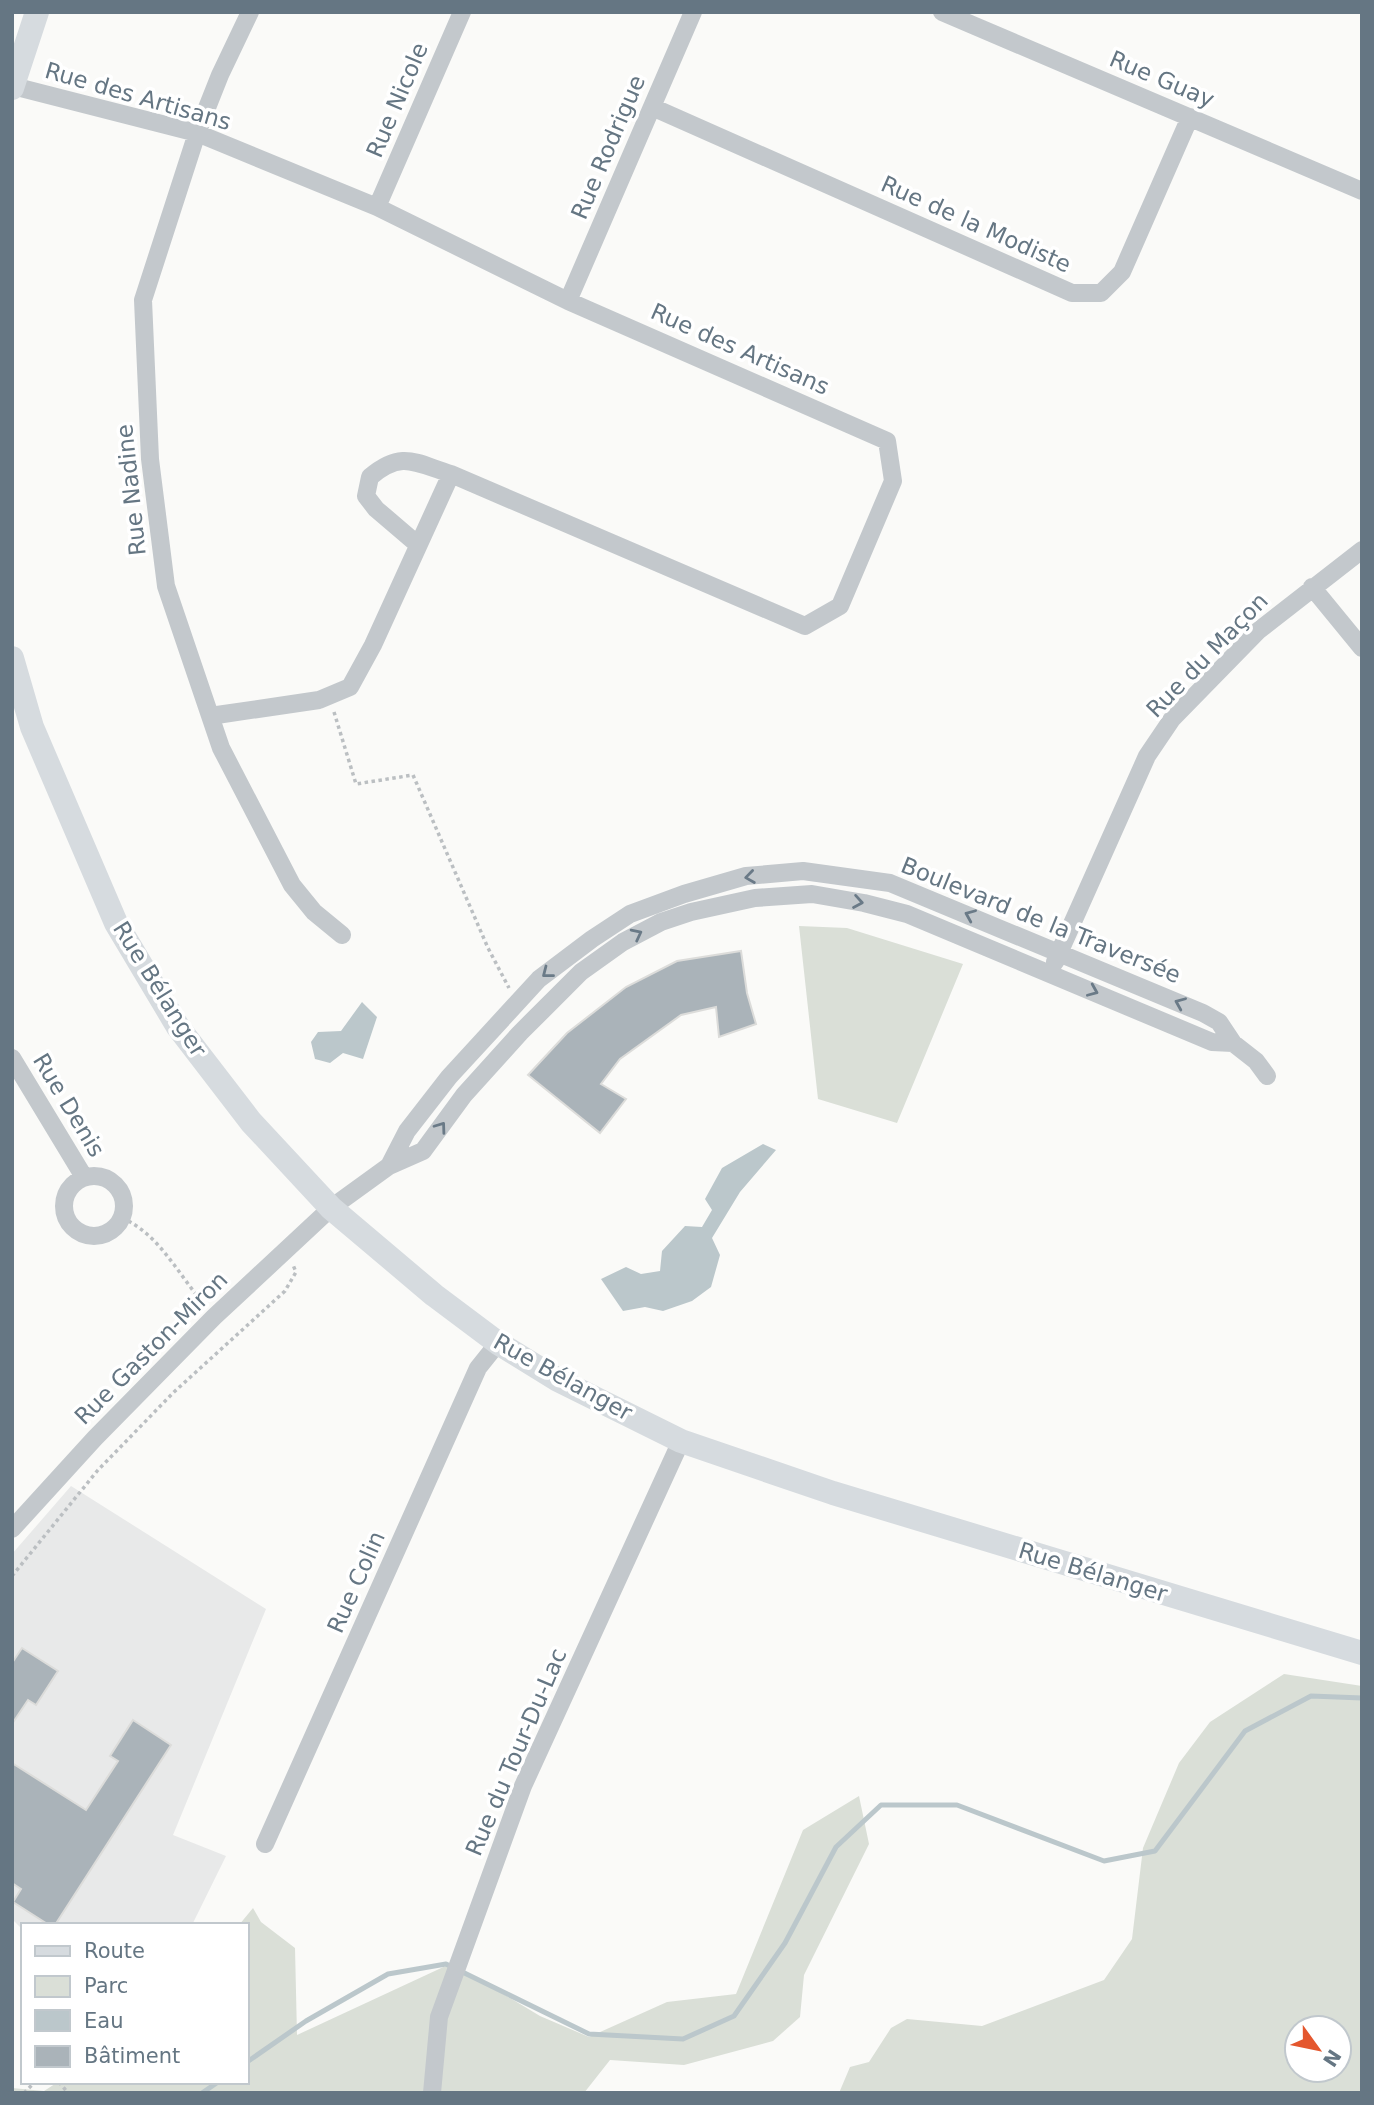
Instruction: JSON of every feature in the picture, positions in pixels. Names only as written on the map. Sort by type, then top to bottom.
[{"type":"street","points":[[12,87],[37,12]]},
{"type":"street","name":"Rue Nadine","points":[[250,12],[197,133],[143,300],[150,458],[166,586],[221,748],[292,885],[314,912],[342,934]]},
{"type":"street","name":"Rue Nicole","points":[[377,208],[462,12]]},
{"type":"street","name":"Rue Rodrigue","points":[[568,300],[692,12]]},
{"type":"street","name":"Rue Guay","points":[[942,12],[1362,191]]},
{"type":"street","name":"Rue des Artisans","points":[[12,87],[197,133],[377,208],[568,300],[887,441],[893,481],[840,606],[805,626],[451,474],[404,460],[385,464],[370,477],[366,496],[392,524],[417,544]]},
{"type":"street","name":"Rue de la Modiste","points":[[652,107],[1072,293],[1101,293],[1122,272],[1190,117]]},
{"type":"street","points":[[210,716],[319,700],[350,687],[373,645],[451,474]]},
{"type":"street","name":"Rue du Maçon","points":[[1050,974],[1147,756],[1172,719],[1258,631],[1362,550]]},
{"type":"street","points":[[1312,587],[1362,648]]},
{"type":"street","name":"Rue Bélanger","points":[[12,658],[32,727],[116,923],[178,1027],[251,1122],[331,1208],[434,1294],[498,1343],[558,1380],[681,1441],[833,1493],[1362,1653]]},
{"type":"street","name":"Boulevard de la Traversée","points":[[389,1166],[407,1131],[432,1098],[539,979],[630,914],[684,894],[746,876],[803,872],[890,883],[1203,1013],[1219,1023],[1233,1043],[1256,1061],[1268,1076]]},
{"type":"street","name":"Boulevard de la Traversée","points":[[331,1208],[389,1166],[424,1152],[464,1095],[520,1033],[581,972],[623,942],[660,922],[691,912],[755,898],[812,894],[864,902],[907,914],[1212,1042],[1233,1043]]},
{"type":"street","name":"Rue Denis","points":[[12,1058],[84,1177]]},
{"type":"street","name":"Rue Denis","points":[[84,1177],[104,1177],[120,1189],[125,1208],[122,1218],[117,1226],[100,1236],[90,1236],[72,1227],[66,1218],[65,1199],[69,1189],[84,1177]]},
{"type":"street","name":"Rue Gaston-Miron","points":[[12,1529],[95,1438],[214,1317],[331,1208]]},
{"type":"street","name":"Rue Colin","points":[[265,1844],[478,1368],[498,1343]]},
{"type":"street","name":"Rue du Tour-Du-Lac","points":[[432,2093],[439,2017],[523,1786],[681,1441]]},
{"type":"path","points":[[329,696],[356,784],[413,775],[488,948],[516,1002]]},
{"type":"path","points":[[122,1218],[140,1227],[151,1237],[199,1298]]},
{"type":"path","points":[[12,1576],[98,1470],[174,1392],[285,1291],[296,1272],[284,1252]]},
{"type":"shaded area","points":[[71,1486],[266,1609],[173,1835],[226,1856],[193,1923],[21,1923],[21,1928],[12,1919],[12,1554]]},
{"type":"green space","points":[[799,926],[847,928],[963,964],[897,1123],[818,1099]]},
{"type":"green space","points":[[1284,1674],[1362,1686],[1362,2093],[839,2093],[850,2067],[869,2062],[891,2028],[907,2019],[982,2026],[1104,1980],[1132,1939],[1143,1848],[1179,1763],[1210,1722]]},
{"type":"green space","points":[[859,1796],[869,1844],[804,1975],[800,2017],[773,2041],[684,2065],[610,2060],[584,2093],[12,2093],[12,2088],[44,2091],[55,2084],[248,2084],[248,1923],[241,1923],[253,1908],[261,1922],[295,1948],[297,2035],[452,1963],[540,2016],[589,2037],[667,2002],[736,1994],[803,1830]]},
{"type":"water","points":[[362,1002],[377,1017],[363,1059],[343,1053],[330,1063],[315,1059],[311,1042],[318,1032],[341,1031]]},
{"type":"water","points":[[763,1144],[776,1150],[740,1192],[712,1238],[720,1255],[711,1287],[692,1301],[663,1311],[645,1307],[623,1311],[601,1279],[626,1267],[641,1274],[660,1271],[662,1251],[685,1226],[702,1227],[712,1210],[705,1199],[722,1168]]},
{"type":"building","points":[[741,951],[747,993],[756,1024],[719,1037],[716,1007],[681,1015],[620,1059],[601,1084],[626,1099],[600,1133],[528,1075],[567,1033],[626,987],[677,961]]},
{"type":"building","points":[[22,1648],[58,1671],[36,1705],[28,1700],[12,1724],[12,1663]]},
{"type":"building","points":[[133,1720],[171,1745],[56,1923],[46,1923],[13,1902],[21,1889],[12,1883],[12,1763],[86,1810],[118,1761],[110,1756]]},
{"type":"waterway","points":[[248,2061],[306,2021],[388,1974],[446,1964],[589,2034],[683,2039],[734,2016],[785,1943],[836,1847],[881,1805],[957,1805],[1104,1861],[1155,1851],[1245,1731],[1311,1696],[1362,1698]]},
{"type":"waterway","points":[[202,2093],[215,2084]]}]
